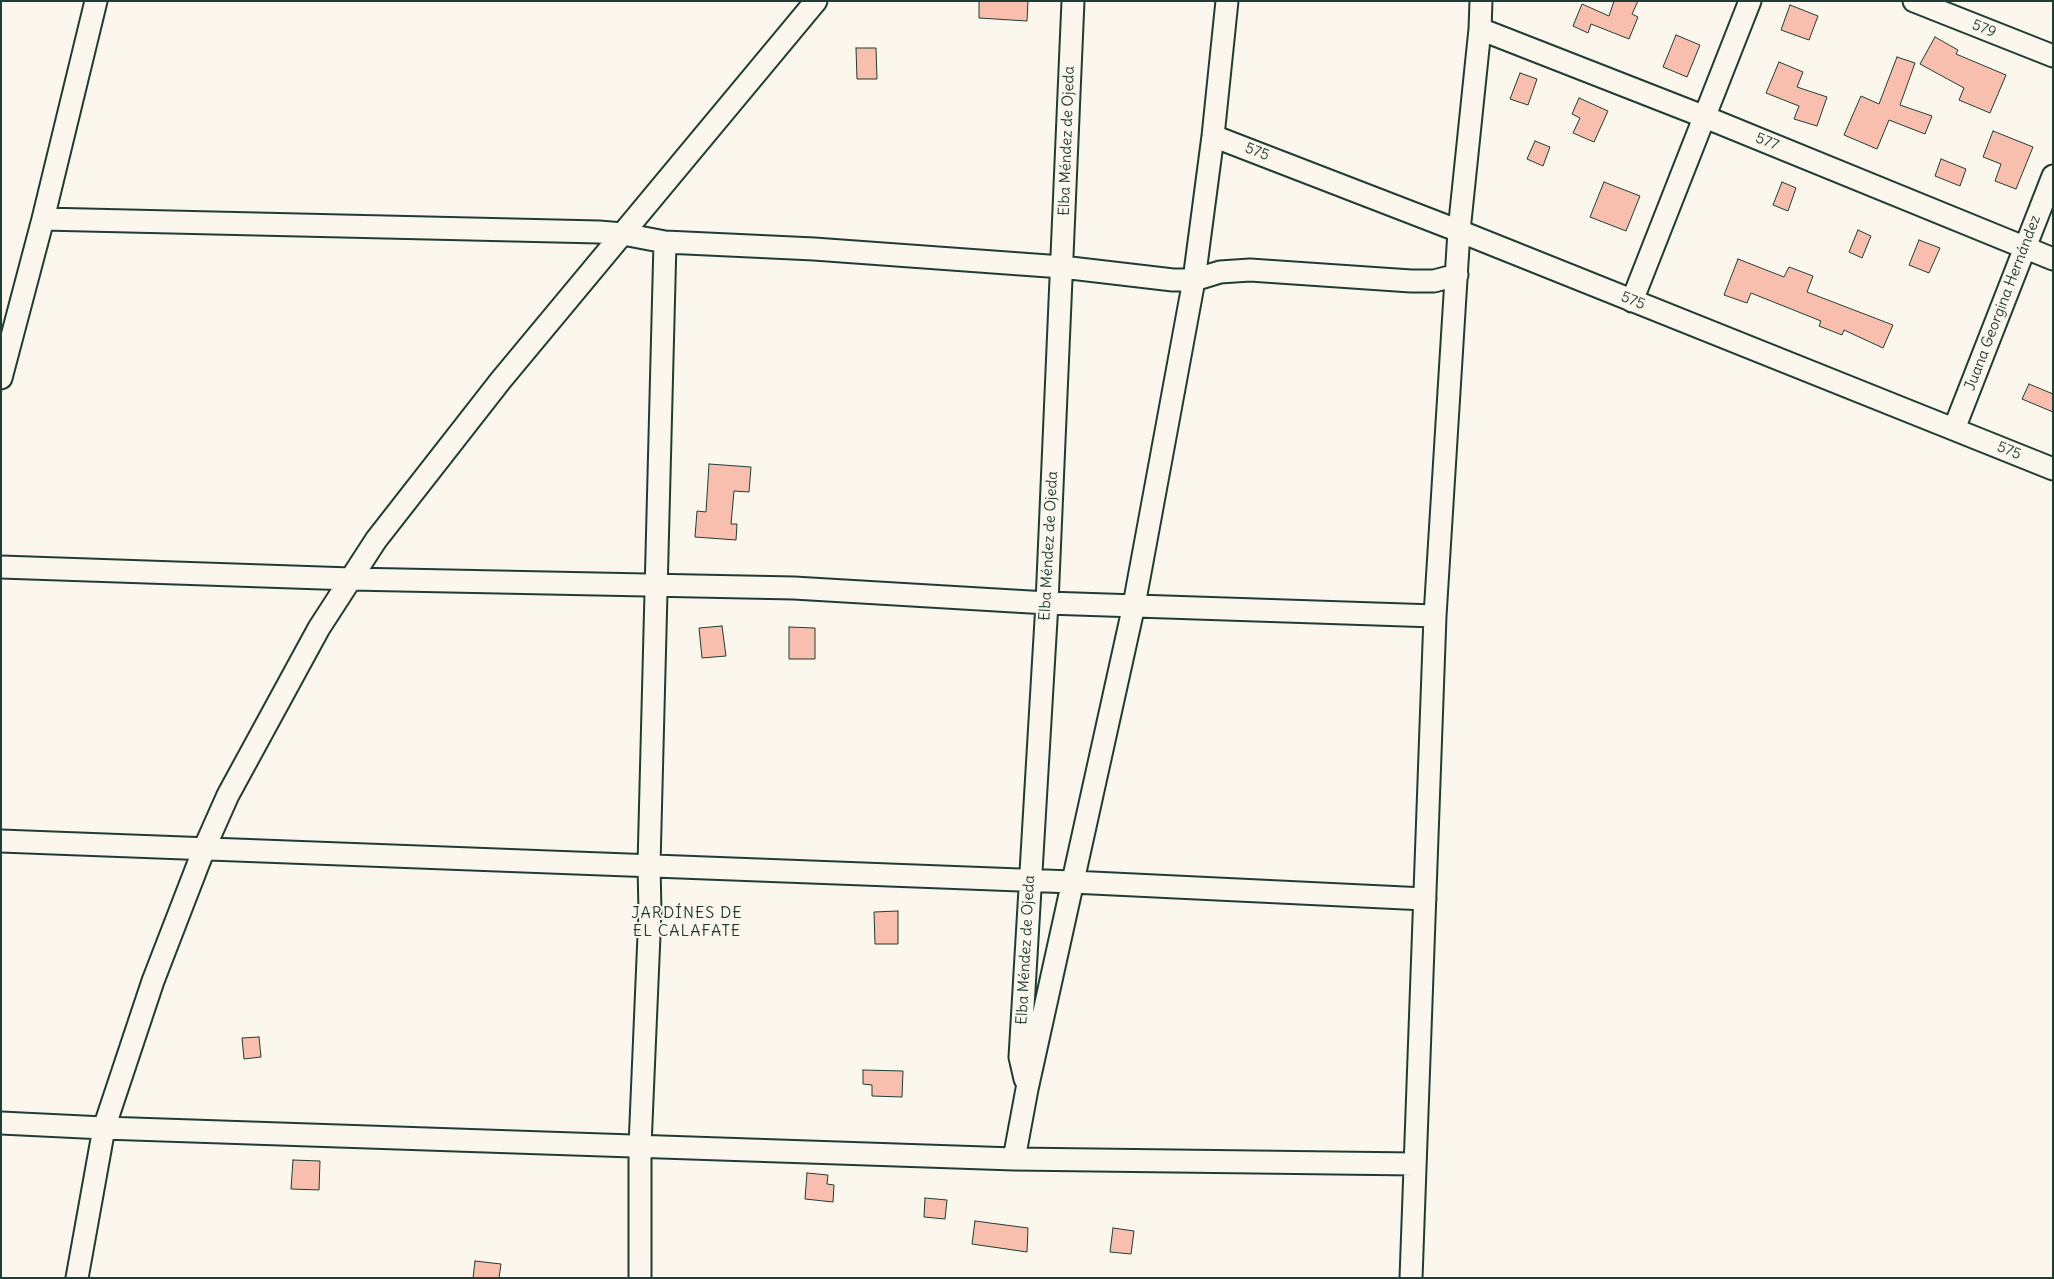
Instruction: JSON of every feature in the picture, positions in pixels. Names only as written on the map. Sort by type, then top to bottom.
[{"type":"street","points":[[1,378],[43,219],[96,1]]},
{"type":"street","points":[[78,1278],[104,1128],[153,981],[204,849],[228,795],[319,628],[376,540],[501,380],[816,1]]},
{"type":"street","name":"Elba Méndez de Ojeda","points":[[1027,1089],[1020,1057],[1047,602],[1073,1]]},
{"type":"street","points":[[1014,1159],[1027,1089],[1134,605],[1194,280],[1213,136],[1227,1]]},
{"type":"street","points":[[1411,1278],[1435,616],[1460,231],[1480,29],[1481,1]]},
{"type":"street","points":[[1632,301],[1750,1]]},
{"type":"street","name":"579","points":[[1914,1],[2053,56]]},
{"type":"street","name":"577","points":[[1480,29],[1704,117],[2053,259]]},
{"type":"street","name":"575","points":[[1213,136],[1460,231],[2053,468]]},
{"type":"street","name":"Juana Georgina Hernández","points":[[1954,429],[2053,176]]},
{"type":"street","points":[[43,219],[622,234],[665,242],[814,249],[1062,267],[1173,280],[1194,280],[1220,272],[1250,270],[1411,281],[1434,281],[1457,275]]},
{"type":"street","points":[[640,1278],[640,1146],[650,912],[649,865],[665,242]]},
{"type":"street","points":[[1,567],[351,579],[794,588],[1047,602],[1435,616]]},
{"type":"street","points":[[1,841],[1072,882],[1425,899]]},
{"type":"street","points":[[1,1123],[1014,1159],[1416,1164]]},
{"type":"building","points":[[979,1],[1028,1],[1027,21],[979,18]]},
{"type":"building","points":[[1614,1],[1638,1],[1632,14],[1638,17],[1629,39],[1591,24],[1588,33],[1573,26],[1582,4],[1609,16]]},
{"type":"building","points":[[1790,5],[1818,16],[1809,40],[1781,30]]},
{"type":"building","points":[[1676,35],[1700,45],[1687,77],[1663,67]]},
{"type":"building","points":[[1935,37],[1958,50],[1956,54],[2006,75],[1990,113],[1959,100],[1964,88],[1920,64]]},
{"type":"building","points":[[856,48],[876,48],[877,79],[857,79]]},
{"type":"building","points":[[1897,57],[1915,63],[1900,105],[1932,116],[1925,134],[1889,120],[1877,149],[1844,135],[1861,96],[1879,104]]},
{"type":"building","points":[[1779,62],[1803,72],[1797,87],[1827,97],[1817,126],[1794,119],[1799,106],[1766,93]]},
{"type":"building","points":[[1520,73],[1537,79],[1528,105],[1510,99]]},
{"type":"building","points":[[1579,98],[1608,111],[1594,142],[1573,133],[1580,118],[1572,114]]},
{"type":"building","points":[[1993,131],[2033,147],[2016,189],[1995,181],[2001,164],[1983,157]]},
{"type":"building","points":[[1535,141],[1550,147],[1543,166],[1527,159]]},
{"type":"building","points":[[1941,159],[1966,169],[1960,186],[1935,176]]},
{"type":"building","points":[[1604,182],[1640,196],[1626,231],[1590,217]]},
{"type":"building","points":[[1782,182],[1796,188],[1788,211],[1773,205]]},
{"type":"building","points":[[1858,230],[1871,236],[1862,258],[1849,252]]},
{"type":"building","points":[[1919,240],[1940,248],[1929,273],[1909,265]]},
{"type":"building","points":[[1738,259],[1784,277],[1789,267],[1813,276],[1807,292],[1893,325],[1883,348],[1844,330],[1842,335],[1819,326],[1821,321],[1751,293],[1747,303],[1724,295]]},
{"type":"building","points":[[2029,384],[2053,394],[2053,412],[2022,399]]},
{"type":"building","points":[[709,464],[751,467],[749,492],[734,491],[731,524],[737,524],[736,540],[695,537],[697,511],[706,512]]},
{"type":"building","points":[[722,626],[726,656],[702,658],[699,628]]},
{"type":"building","points":[[789,627],[815,628],[815,659],[789,659]]},
{"type":"building","points":[[898,911],[898,944],[875,944],[874,912]]},
{"type":"building","points":[[259,1037],[261,1057],[244,1059],[242,1038]]},
{"type":"building","points":[[863,1070],[903,1071],[902,1097],[872,1096],[872,1085],[863,1084]]},
{"type":"building","points":[[293,1160],[320,1161],[319,1190],[291,1189]]},
{"type":"building","points":[[807,1173],[828,1175],[827,1184],[834,1185],[833,1202],[805,1199]]},
{"type":"building","points":[[925,1198],[947,1200],[945,1219],[924,1217]]},
{"type":"building","points":[[975,1221],[1028,1228],[1027,1252],[972,1244]]},
{"type":"building","points":[[1113,1228],[1134,1231],[1131,1254],[1110,1252]]},
{"type":"building","points":[[475,1261],[501,1264],[499,1278],[473,1278]]},
{"type":"district","name":"JARDÍNES DE EL CALAFATE","points":[[687,922]]}]
